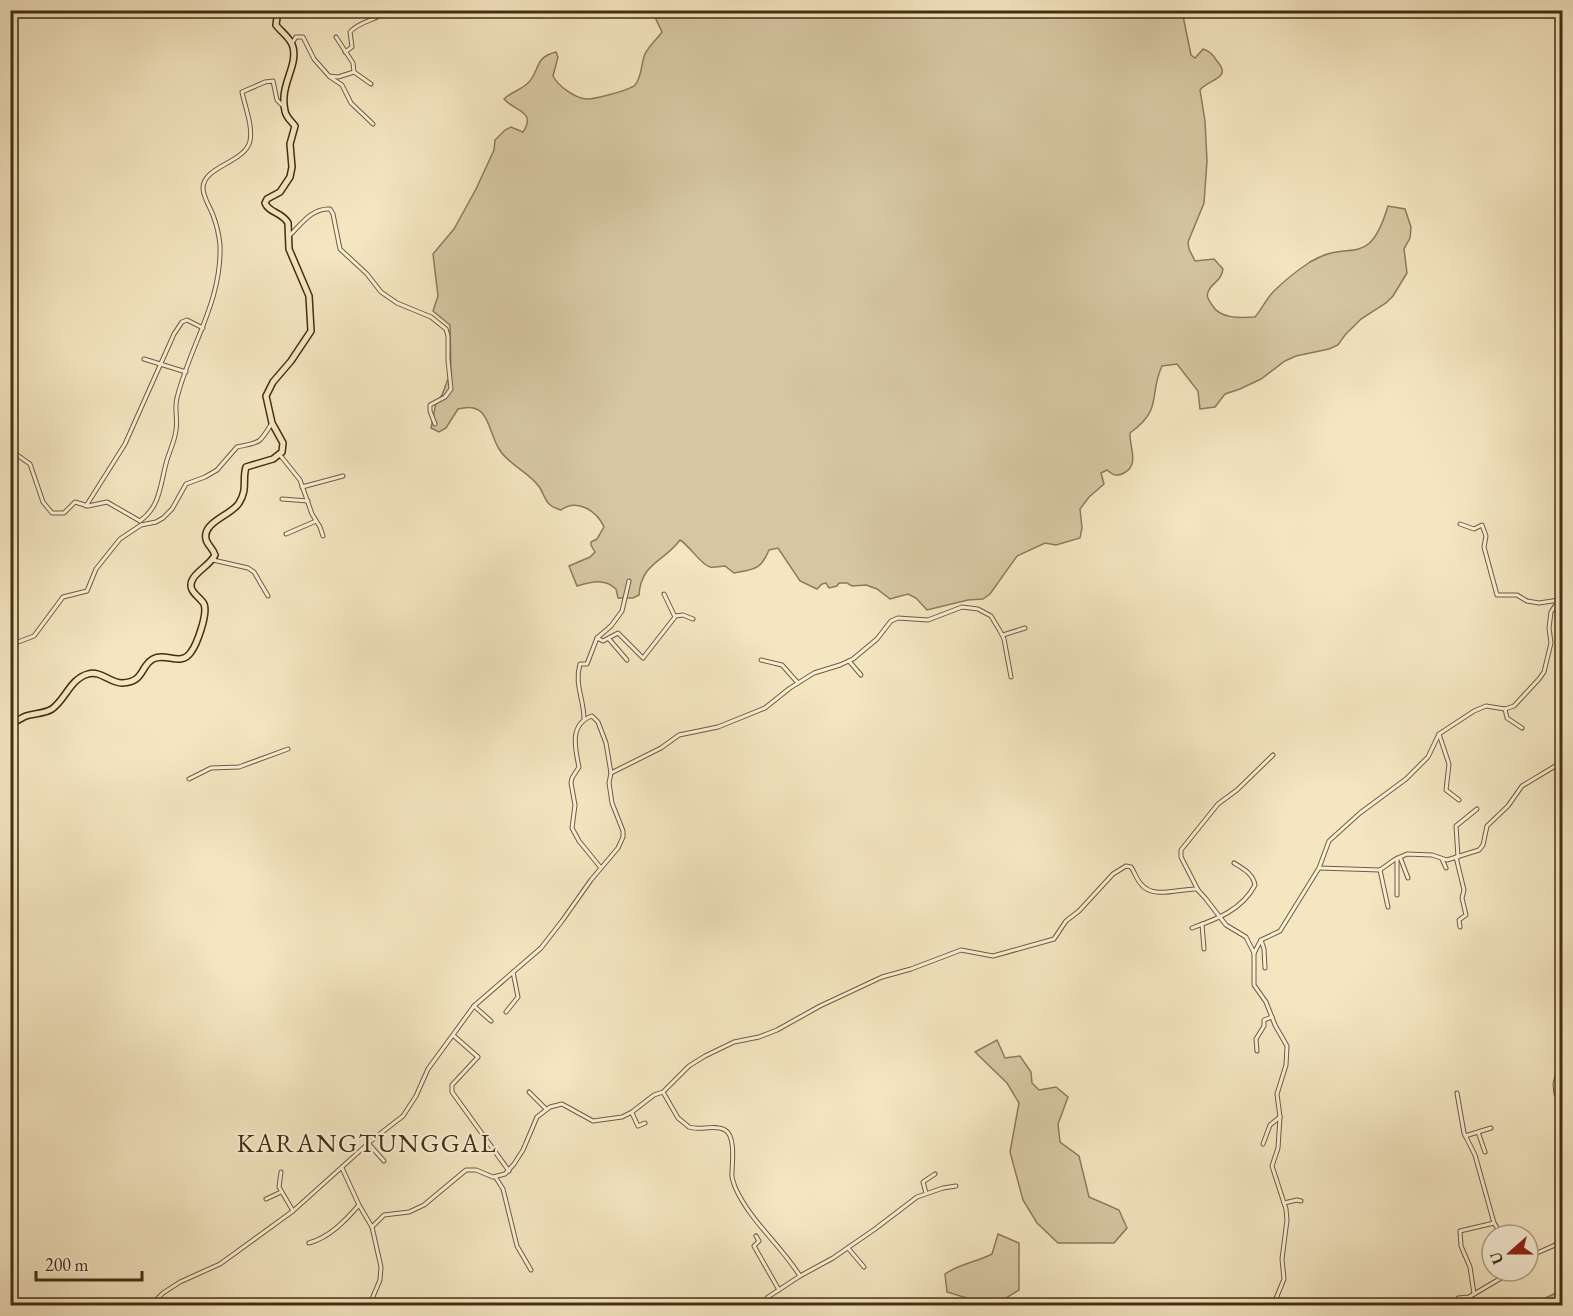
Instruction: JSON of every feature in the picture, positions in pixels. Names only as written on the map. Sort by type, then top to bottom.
[{"type":"main road","points":[[10,725],[26,716],[53,708],[74,683],[87,674],[94,673],[110,681],[124,683],[140,676],[148,663],[154,659],[181,660],[189,656],[197,640],[205,610],[192,590],[191,584],[200,570],[213,560],[215,552],[207,542],[206,531],[213,523],[230,513],[239,503],[245,492],[245,469],[280,455],[283,443],[272,423],[266,402],[267,391],[311,331],[309,296],[289,249],[287,238],[289,226],[280,214],[268,209],[265,203],[285,187],[292,170],[290,144],[295,126],[284,107],[284,87],[293,59],[292,43],[276,25],[278,10]]},
{"type":"street","points":[[345,52],[352,47],[350,32],[352,29],[366,20],[384,15],[387,10]]},
{"type":"street","points":[[292,43],[296,37],[303,37],[314,59],[329,76],[342,85],[351,103],[373,124]]},
{"type":"street","points":[[336,37],[354,64],[354,72]]},
{"type":"street","points":[[329,76],[338,77],[354,72]]},
{"type":"street","points":[[354,72],[371,84]]},
{"type":"street","points":[[10,645],[34,636],[63,597],[87,591],[93,574],[117,542],[142,522],[153,509],[161,489],[176,430],[177,398],[213,301],[220,244],[203,184],[210,175],[238,157],[248,147],[250,129],[242,92],[273,81],[277,100],[284,107]]},
{"type":"street","points":[[287,238],[308,216],[319,210],[330,208],[340,249],[367,274],[381,292],[397,303],[431,317],[444,327],[448,336],[451,386],[447,395],[430,405],[435,424]]},
{"type":"street","points":[[86,506],[125,444],[171,340],[182,322],[190,320],[203,328]]},
{"type":"street","points":[[144,359],[186,372]]},
{"type":"street","points":[[10,450],[30,464],[43,502],[50,511],[64,513],[76,501],[86,506],[110,503],[142,522],[156,522],[172,509],[186,484],[217,470],[237,447],[252,445],[259,441],[272,423]]},
{"type":"street","points":[[280,455],[297,475],[323,536]]},
{"type":"street","points":[[302,487],[343,476]]},
{"type":"street","points":[[282,499],[308,501]]},
{"type":"street","points":[[286,534],[316,521]]},
{"type":"street","points":[[1461,524],[1474,529],[1482,525],[1486,536],[1484,547],[1497,595],[1517,595],[1542,603],[1559,600]]},
{"type":"street","points":[[213,560],[248,568],[254,572],[268,596]]},
{"type":"street","points":[[584,719],[577,678],[580,664],[587,664],[597,638],[611,626],[622,611],[629,581]]},
{"type":"street","points":[[1254,953],[1261,940],[1280,931],[1319,868],[1329,841],[1360,813],[1406,779],[1428,757],[1439,734],[1474,711],[1486,706],[1505,709],[1514,706],[1544,672],[1551,642],[1549,628],[1551,612],[1559,600],[1563,586]]},
{"type":"street","points":[[664,594],[675,616]]},
{"type":"street","points":[[611,773],[661,748],[679,735],[718,727],[735,718],[765,708],[814,673],[849,661],[877,639],[893,619],[928,620],[962,606],[973,607],[991,616],[1003,635],[1011,677]]},
{"type":"street","points":[[597,638],[603,641],[618,633],[642,658],[675,616],[681,615],[693,619]]},
{"type":"street","points":[[1003,635],[1025,628]]},
{"type":"street","points":[[608,639],[627,660]]},
{"type":"street","points":[[761,660],[782,665],[798,683]]},
{"type":"street","points":[[849,661],[861,675]]},
{"type":"street","points":[[1505,709],[1507,718],[1522,728]]},
{"type":"street","points":[[157,1305],[158,1298],[163,1293],[180,1282],[220,1264],[293,1211],[368,1143],[403,1116],[416,1096],[428,1069],[474,1006],[541,948],[618,848],[624,834],[612,803],[609,783],[611,773],[606,743],[598,722],[593,716],[584,719],[578,725],[575,736],[575,751],[579,767],[571,783],[575,805],[572,828],[579,841],[601,868]]},
{"type":"street","points":[[1439,734],[1449,764],[1446,790],[1459,800]]},
{"type":"street","points":[[189,779],[211,768],[236,768],[249,765],[288,749]]},
{"type":"street","points":[[1273,754],[1237,790],[1218,804],[1181,850],[1181,857],[1194,877],[1199,891],[1228,927],[1246,937],[1254,953],[1254,985],[1266,1002],[1287,1046],[1286,1065],[1277,1094],[1280,1117],[1278,1148],[1272,1166],[1287,1220],[1282,1259],[1284,1279],[1273,1305]]},
{"type":"street","points":[[1319,868],[1380,870],[1407,854],[1432,855],[1447,860],[1481,848],[1486,826],[1506,808],[1523,785],[1558,764],[1563,764]]},
{"type":"street","points":[[1460,927],[1459,920],[1466,915],[1457,857],[1456,826],[1477,809]]},
{"type":"street","points":[[1399,858],[1408,878]]},
{"type":"street","points":[[1397,895],[1399,858]]},
{"type":"street","points":[[1441,858],[1446,868]]},
{"type":"street","points":[[1192,928],[1220,918],[1237,908],[1255,885],[1248,872],[1234,863]]},
{"type":"street","points":[[495,1177],[509,1171],[524,1150],[537,1117],[546,1109],[562,1104],[590,1120],[622,1117],[649,1098],[663,1092],[689,1066],[705,1056],[734,1042],[759,1037],[777,1030],[820,1006],[882,977],[911,969],[961,950],[995,956],[1054,939],[1066,921],[1079,911],[1113,874],[1126,866],[1131,867],[1140,884],[1149,890],[1166,892],[1193,889],[1199,891]]},
{"type":"street","points":[[1380,870],[1388,907]]},
{"type":"street","points":[[1202,924],[1204,949]]},
{"type":"street","points":[[1261,940],[1265,968]]},
{"type":"street","points":[[506,1012],[518,998],[513,972]]},
{"type":"street","points":[[474,1006],[491,1021]]},
{"type":"street","points":[[1257,1051],[1256,1037],[1264,1026],[1264,1020],[1272,1017]]},
{"type":"street","points":[[454,1036],[478,1058],[453,1085],[452,1092],[509,1171]]},
{"type":"street","points":[[1563,1055],[1555,1085],[1556,1094],[1563,1099]]},
{"type":"street","points":[[530,1092],[546,1109]]},
{"type":"street","points":[[663,1092],[678,1118],[689,1127],[723,1129],[728,1133],[734,1161],[732,1176],[742,1201],[800,1276]]},
{"type":"street","points":[[1457,1093],[1465,1136],[1475,1155],[1494,1223]]},
{"type":"street","points":[[632,1112],[638,1126],[645,1124]]},
{"type":"street","points":[[1263,1144],[1270,1125],[1280,1117]]},
{"type":"street","points":[[1465,1136],[1491,1128]]},
{"type":"street","points":[[1478,1132],[1485,1152]]},
{"type":"street","points":[[368,1143],[384,1161]]},
{"type":"street","points":[[342,1168],[372,1227],[381,1272],[369,1305]]},
{"type":"street","points":[[372,1227],[384,1215],[409,1212],[424,1205],[466,1170],[473,1169],[495,1177],[503,1189],[518,1246],[531,1270]]},
{"type":"street","points":[[281,1172],[278,1185],[293,1211]]},
{"type":"street","points":[[926,1192],[923,1182],[934,1174]]},
{"type":"street","points":[[761,1305],[800,1276],[876,1229],[906,1203],[926,1192],[956,1186]]},
{"type":"street","points":[[266,1199],[281,1192]]},
{"type":"street","points":[[1284,1203],[1301,1201]]},
{"type":"street","points":[[309,1243],[322,1238],[336,1228],[359,1205]]},
{"type":"street","points":[[1474,1294],[1470,1267],[1461,1246],[1460,1230],[1480,1226]]},
{"type":"street","points":[[756,1236],[759,1240],[754,1247],[779,1290]]},
{"type":"street","points":[[1540,1252],[1563,1242]]},
{"type":"street","points":[[848,1248],[864,1267]]},
{"type":"street","points":[[1454,1305],[1458,1298],[1468,1297],[1493,1283]]},
{"type":"shaded area","points":[[652,11],[1182,11],[1191,55],[1195,58],[1203,49],[1208,51],[1216,59],[1222,72],[1218,78],[1200,90],[1205,121],[1207,161],[1204,203],[1188,242],[1195,261],[1214,259],[1223,269],[1207,294],[1216,310],[1231,317],[1255,317],[1274,291],[1310,262],[1324,255],[1365,246],[1373,239],[1381,226],[1388,206],[1405,209],[1411,227],[1410,238],[1404,249],[1407,273],[1393,296],[1361,319],[1338,345],[1285,361],[1261,379],[1225,394],[1215,407],[1200,409],[1198,391],[1177,364],[1162,366],[1151,409],[1141,424],[1130,433],[1132,465],[1129,470],[1119,475],[1107,470],[1101,473],[1104,484],[1089,497],[1080,509],[1082,528],[1080,538],[1056,545],[1045,543],[1017,556],[990,594],[983,599],[968,600],[927,610],[916,598],[908,594],[890,599],[877,589],[866,585],[852,586],[839,583],[829,588],[826,583],[817,589],[800,581],[778,548],[769,550],[756,568],[734,573],[725,566],[707,566],[680,540],[649,569],[644,576],[639,595],[633,598],[618,598],[616,589],[607,583],[592,582],[577,586],[569,566],[590,557],[595,552],[591,542],[597,539],[604,527],[597,516],[580,506],[573,505],[561,510],[549,504],[536,482],[503,455],[486,418],[476,409],[468,407],[458,409],[446,428],[439,432],[431,428],[436,403],[451,377],[450,325],[433,311],[438,296],[433,254],[454,229],[476,189],[494,150],[495,140],[511,127],[523,132],[527,125],[526,115],[504,99],[528,83],[540,61],[556,52],[558,57],[553,76],[572,94],[586,99],[595,98],[632,87],[639,78],[645,54],[662,32]]},
{"type":"shaded area","points":[[997,1040],[1005,1058],[1020,1056],[1031,1072],[1032,1083],[1039,1090],[1056,1087],[1068,1097],[1058,1124],[1060,1142],[1079,1156],[1089,1197],[1119,1210],[1127,1228],[1114,1243],[1058,1243],[1037,1223],[1023,1200],[1010,1152],[1019,1103],[1007,1083],[975,1052]]},
{"type":"shaded area","points":[[998,1234],[1019,1243],[1019,1290],[998,1303],[970,1299],[947,1292],[945,1274],[992,1254]]},
{"type":"shaded area","points":[[1558,1292],[1562,1305],[1534,1305],[1537,1302]]},
{"type":"district","name":"KARANGTUNGGAL","points":[[367,1143]]}]
